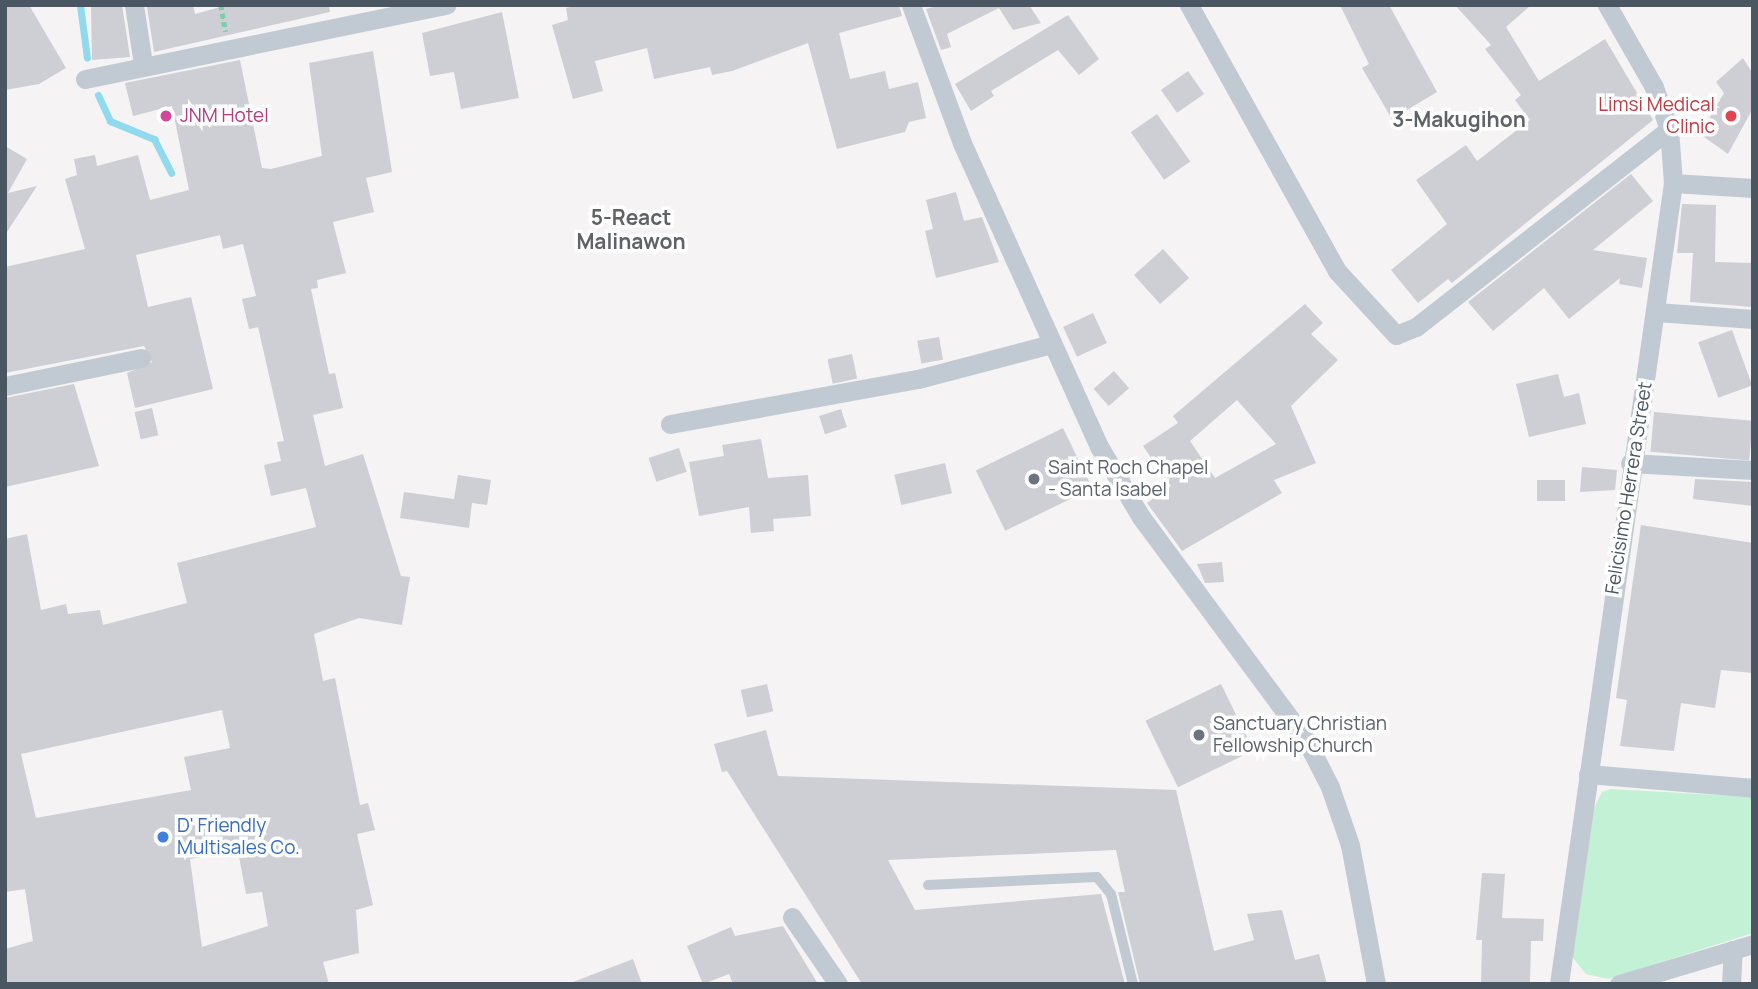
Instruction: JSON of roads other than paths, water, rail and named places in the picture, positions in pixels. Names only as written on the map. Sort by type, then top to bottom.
[{"type":"street","points":[[134,5],[143,64]]},
{"type":"street","points":[[85,79],[143,64],[446,5]]},
{"type":"street","points":[[911,5],[962,143],[1051,344],[1141,517],[1306,740],[1330,787],[1350,845],[1376,984]]},
{"type":"street","points":[[1189,5],[1337,271],[1396,335],[1416,327],[1669,129]]},
{"type":"street","name":"Felicisimo Herrera Street","points":[[1559,984],[1630,463],[1656,312],[1672,183],[1669,129],[1654,87],[1607,5]]},
{"type":"street","points":[[1672,183],[1753,188]]},
{"type":"street","points":[[1656,312],[1753,318]]},
{"type":"street","points":[[670,424],[855,393],[1051,344]]},
{"type":"street","points":[[5,386],[141,358]]},
{"type":"street","points":[[1630,463],[1753,470]]},
{"type":"street","points":[[1588,774],[1753,788]]},
{"type":"street","points":[[792,916],[838,984]]},
{"type":"street","points":[[1619,984],[1753,944]]},
{"type":"street","points":[[1731,984],[1732,950]]},
{"type":"lane","points":[[928,885],[1097,877],[1111,894],[1133,984]]},
{"type":"waterway","points":[[80,5],[87,58]]},
{"type":"waterway","points":[[98,95],[110,121],[154,139],[171,173]]},
{"type":"place","name":"JNM Hotel","points":[[166,116]]},
{"type":"place","name":"Limsi Medical Clinic","points":[[1731,116]]},
{"type":"place","name":"Saint Roch Chapel - Santa Isabel","points":[[1034,479]]},
{"type":"place","name":"Sanctuary Christian Fellowship Church","points":[[1199,735]]},
{"type":"place","name":"D' Friendly Multisales Co.","points":[[163,837]]},
{"type":"district","name":"3-Makugihon","points":[[1459,119]]},
{"type":"district","name":"5-React Malinawon","points":[[631,229]]}]
